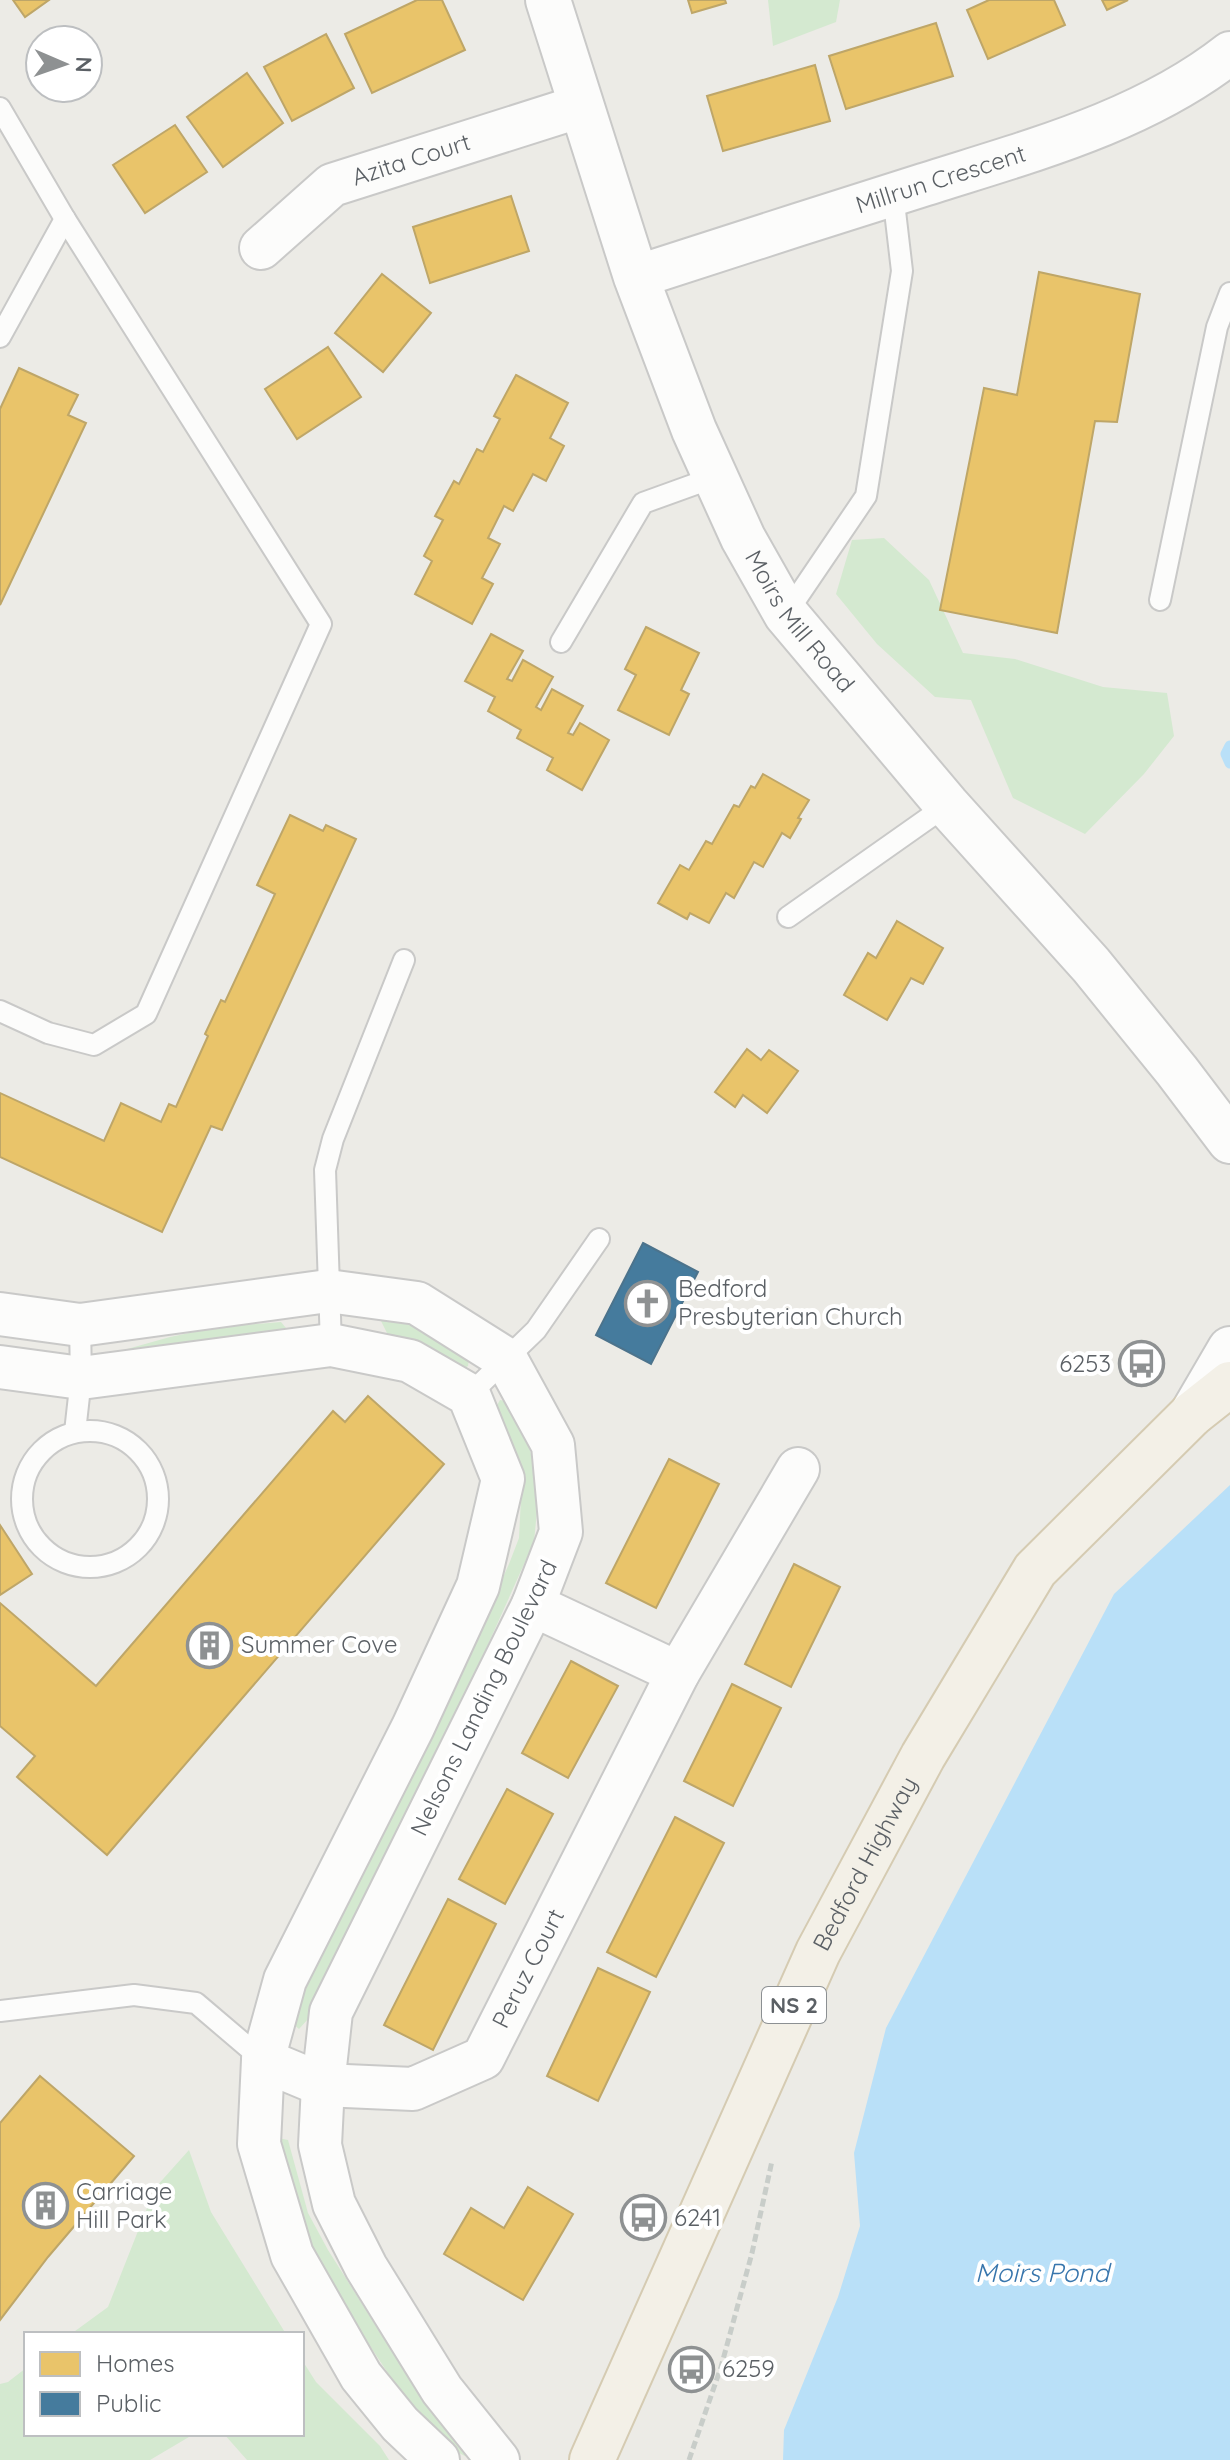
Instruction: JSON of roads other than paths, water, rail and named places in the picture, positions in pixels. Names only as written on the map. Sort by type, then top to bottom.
[{"type":"main road","name":"Bedford Highway","points":[[592,2460],[818,1952],[923,1756],[1035,1570],[1192,1414],[1230,1384]]},
{"type":"street","name":"Moirs Mill Road","points":[[548,0],[636,277],[694,430],[743,538],[786,614],[947,805],[1091,965],[1220,1128],[1230,1170]]},
{"type":"street","name":"Millrun Crescent","points":[[636,277],[1020,154],[1133,113],[1206,72],[1230,53]]},
{"type":"street","name":"Azita Court","points":[[261,248],[332,185],[581,106]]},
{"type":"street","name":"Nelsons Landing Boulevard","points":[[0,1314],[80,1325],[328,1291],[417,1303],[506,1359],[553,1445],[561,1532],[533,1605],[331,2012],[323,2085],[320,2145],[334,2204],[366,2267],[442,2390],[498,2460]]},
{"type":"street","points":[[0,1367],[81,1378],[331,1345],[410,1361],[469,1395],[503,1479],[478,1586],[413,1727],[285,1980],[263,2060],[259,2144],[292,2255],[361,2376],[400,2424],[438,2460]]},
{"type":"street","points":[[1192,1414],[1230,1349]]},
{"type":"street","name":"Peruz Court","points":[[263,2060],[323,2085],[413,2089],[483,2058],[678,1673],[798,1469]]},
{"type":"street","points":[[533,1605],[678,1673]]},
{"type":"lane","points":[[0,108],[65,219],[321,624],[146,1014],[94,1045],[48,1033],[0,1011]]},
{"type":"lane","points":[[786,614],[866,496],[902,271],[893,194]]},
{"type":"lane","points":[[0,337],[65,219]]},
{"type":"lane","points":[[1160,600],[1217,327],[1230,293]]},
{"type":"lane","points":[[561,642],[643,503],[715,477]]},
{"type":"lane","points":[[788,917],[947,805]]},
{"type":"lane","points":[[331,1345],[325,1170],[333,1139],[404,960]]},
{"type":"lane","points":[[469,1395],[536,1330],[599,1239]]},
{"type":"lane","points":[[75,1432],[81,1378],[80,1325]]},
{"type":"lane","points":[[98,1430],[119,1436],[138,1450],[151,1468],[158,1489],[157,1512],[150,1533],[135,1550],[116,1563],[94,1568],[72,1565],[52,1556],[35,1540],[23,1509],[26,1475],[37,1455],[54,1440],[75,1432],[98,1430]]},
{"type":"lane","points":[[0,2011],[134,1995],[196,2003],[263,2060]]},
{"type":"water","name":"Moirs Pond","points":[[1230,1485],[1230,2460],[783,2460],[784,2430],[838,2297],[860,2226],[854,2153],[886,2028],[1114,1594]]},
{"type":"waterway","points":[[1230,746],[1226,754],[1230,763]]},
{"type":"place","name":"Bedford Presbyterian Church","points":[[647,1303]]},
{"type":"place","name":"6253","points":[[1142,1364]]},
{"type":"place","name":"Summer Cove","points":[[210,1645]]},
{"type":"place","name":"Carriage Hill Park","points":[[45,2206]]},
{"type":"place","name":"6241","points":[[643,2218]]},
{"type":"place","name":"6259","points":[[691,2369]]}]
